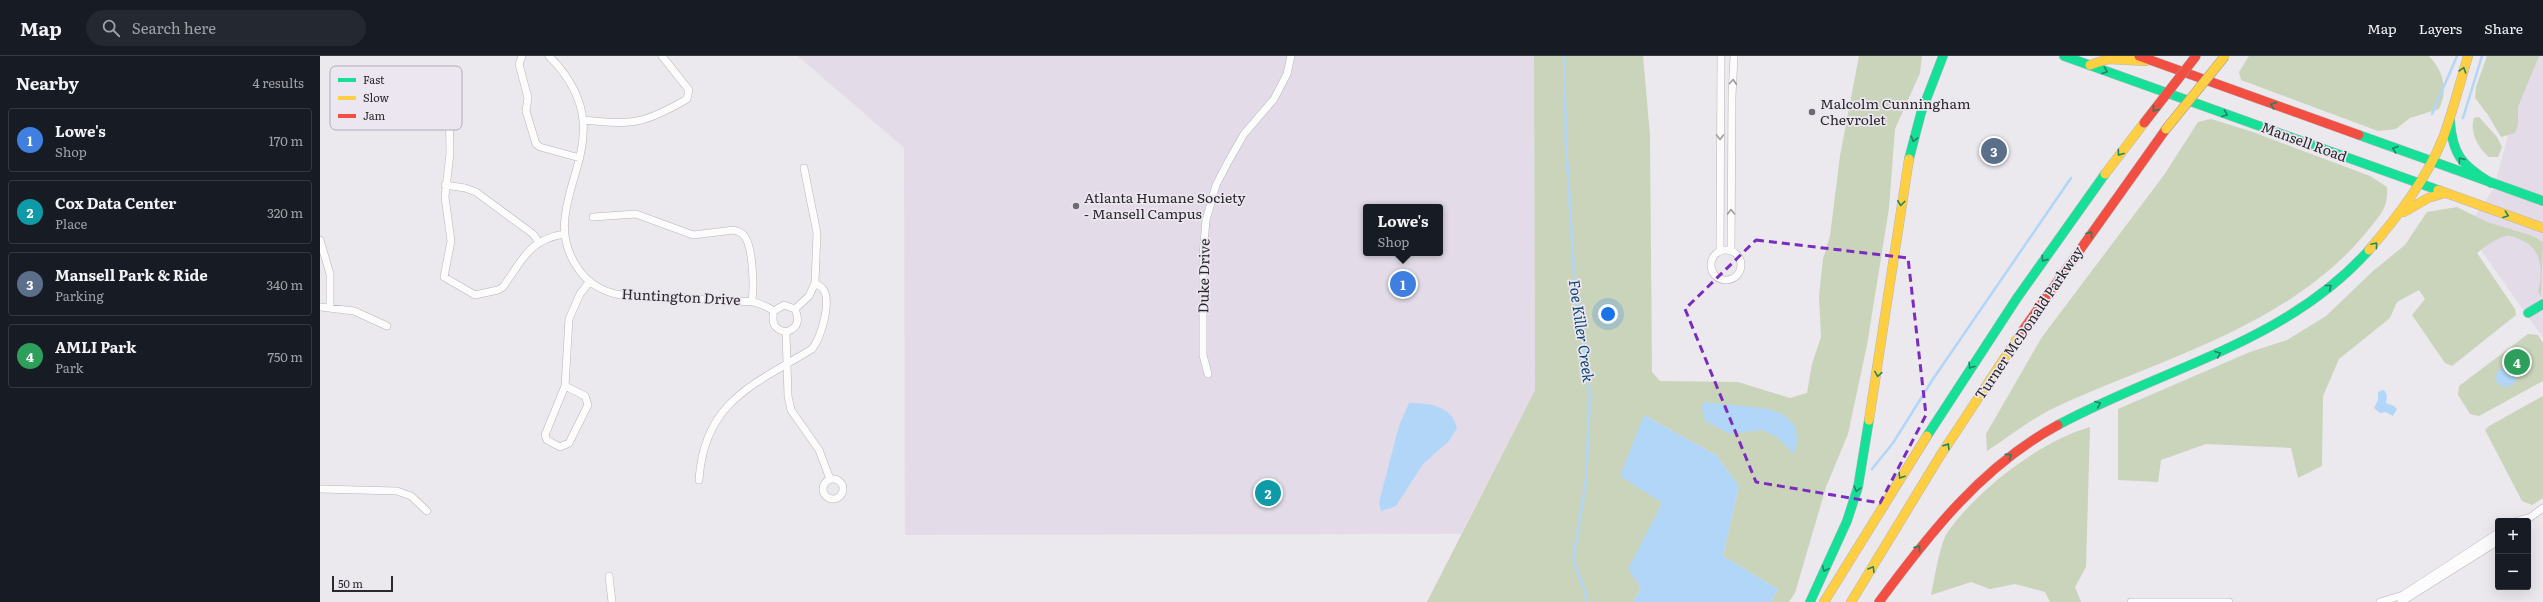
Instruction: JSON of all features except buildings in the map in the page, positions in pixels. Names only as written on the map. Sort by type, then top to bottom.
[{"type":"main road","points":[[1936,74],[1937,56]]},
{"type":"main road","points":[[1810,602],[1847,521],[1863,467],[1907,165],[1921,113],[1943,56]]},
{"type":"main road","name":"Mansell Road","points":[[2064,56],[2543,228]]},
{"type":"main road","points":[[2090,65],[2094,60],[2108,56],[2156,62]]},
{"type":"main road","name":"Mansell Road","points":[[2139,56],[2543,201]]},
{"type":"main road","name":"Turner McDonald Parkway","points":[[1824,602],[1918,448],[1996,329],[2072,220],[2196,56]]},
{"type":"main road","name":"Turner McDonald Parkway","points":[[1851,602],[1933,468],[2008,350],[2166,129],[2224,56]]},
{"type":"main road","points":[[1879,602],[1944,516],[1978,482],[2018,449],[2078,413],[2229,350],[2276,325],[2348,273],[2400,215],[2432,162],[2468,56]]},
{"type":"main road","points":[[2450,111],[2451,138],[2458,157],[2470,171],[2491,183]]},
{"type":"main road","points":[[2400,215],[2420,202],[2446,193]]},
{"type":"main road","points":[[2533,225],[2543,235]]},
{"type":"main road","points":[[2528,312],[2543,304]]},
{"type":"street","points":[[522,56],[519,64],[528,98],[526,111],[536,144],[540,147],[580,158]]},
{"type":"street","name":"Huntington Drive","points":[[549,56],[570,80],[579,99],[584,120],[584,139],[566,211],[564,234],[573,260],[590,281],[608,292],[628,297],[677,297],[722,301],[752,300],[774,311]]},
{"type":"street","points":[[584,120],[615,124],[647,120],[656,117],[689,97],[689,90],[662,56]]},
{"type":"street","name":"Duke Drive","points":[[1208,374],[1203,355],[1203,255],[1206,220],[1216,186],[1228,162],[1244,134],[1274,99],[1287,74],[1291,56]]},
{"type":"street","points":[[1720,251],[1731,251],[1736,255],[1740,265],[1737,275],[1728,280],[1719,278],[1712,270],[1712,260],[1720,251],[1721,56]]},
{"type":"street","points":[[1731,251],[1732,96],[1734,56]]},
{"type":"street","points":[[450,130],[450,153],[445,185],[451,241],[449,256],[443,272],[447,280],[475,295],[498,290],[503,286],[538,242],[547,237],[564,234]]},
{"type":"street","points":[[795,309],[809,296],[815,283],[817,233],[804,168]]},
{"type":"street","points":[[445,185],[465,188],[476,192],[533,234],[538,242]]},
{"type":"street","points":[[593,217],[636,214],[693,235],[734,230],[741,232],[747,240],[754,281],[752,300]]},
{"type":"street","points":[[320,240],[330,274],[330,307]]},
{"type":"street","points":[[566,386],[585,396],[588,405],[569,443],[560,447],[547,440],[545,435],[566,386],[569,319],[580,294],[590,281]]},
{"type":"street","points":[[699,480],[704,444],[721,412],[744,389],[812,349],[822,334],[826,296],[822,288],[815,283]]},
{"type":"street","points":[[784,305],[795,309],[799,317],[798,324],[793,329],[786,332],[779,330],[774,325],[772,318],[774,311],[784,305]]},
{"type":"street","points":[[320,307],[354,311],[387,326]]},
{"type":"street","points":[[786,332],[788,396],[791,410],[819,450],[830,479]]},
{"type":"street","points":[[320,489],[397,491],[411,496],[427,512]]},
{"type":"street","points":[[2529,518],[2543,508]]},
{"type":"street","points":[[2380,602],[2403,594],[2495,535]]},
{"type":"street","points":[[2401,602],[2495,543]]},
{"type":"street","points":[[609,576],[612,602]]},
{"type":"street","points":[[2131,602],[2229,602]]},
{"type":"highlighted area","points":[[1756,240],[1908,258],[1926,415],[1880,503],[1756,482],[1685,309]]},
{"type":"shaded area","points":[[798,56],[1534,56],[1535,390],[1461,534],[905,535],[904,148]]},
{"type":"shaded area","points":[[2529,56],[2543,56],[2543,338],[2466,229],[2494,188]]},
{"type":"green space","points":[[1534,56],[1643,56],[1650,135],[1652,372],[1660,381],[1738,382],[1790,398],[1807,393],[1812,364],[1821,337],[1819,296],[1823,259],[1830,236],[1840,156],[1859,56],[1922,56],[1920,73],[1895,129],[1889,208],[1867,345],[1848,434],[1826,487],[1795,593],[1789,602],[1771,602],[1778,589],[1723,556],[1739,486],[1716,455],[1644,415],[1662,503],[1629,569],[1641,588],[1633,602],[1427,602],[1535,390]]},
{"type":"green space","points":[[2249,56],[2429,56],[2438,68],[2443,81],[2444,88],[2442,102],[2439,109],[2410,118],[2396,129],[2378,131],[2241,80],[2239,72]]},
{"type":"green space","points":[[2487,56],[2539,56],[2518,107],[2518,125],[2515,133],[2501,137],[2488,115],[2475,98],[2476,87]]},
{"type":"green space","points":[[2479,117],[2497,137],[2502,147],[2498,157],[2489,157],[2485,154],[2476,140],[2473,123],[2474,118]]},
{"type":"green space","points":[[2211,119],[2253,132],[2370,176],[2387,187],[2386,201],[2382,212],[2365,234],[2334,266],[2299,293],[2261,317],[2221,337],[2047,411],[1987,451],[1986,434],[2042,337],[2164,175],[2198,122]]},
{"type":"green space","points":[[2457,207],[2487,222],[2533,236],[2543,242],[2541,296],[2538,292],[2541,277],[2540,262],[2534,249],[2519,239],[2510,236],[2502,237],[2487,245],[2477,253],[2515,309],[2516,315],[2452,366],[2445,363],[2412,315],[2425,299],[2419,290],[2397,302],[2390,318],[2339,359],[2323,396],[2322,466],[2298,478],[2291,448],[2206,444],[2161,460],[2158,482],[2118,480],[2118,409],[2250,352],[2287,340],[2326,316],[2373,271],[2405,245],[2427,212]]},
{"type":"green space","points":[[2528,334],[2538,335],[2543,343],[2543,381],[2479,416],[2470,414],[2458,395],[2459,386]]},
{"type":"green space","points":[[2543,396],[2543,498],[2532,505],[2522,501],[2485,430],[2489,426]]},
{"type":"green space","points":[[2090,427],[2086,567],[2075,587],[2081,602],[2050,602],[2045,592],[2015,584],[1990,589],[1971,582],[1931,595],[1944,538],[1975,500],[1992,484],[2031,455],[2051,443]]},
{"type":"water","points":[[2506,367],[2513,370],[2516,377],[2513,384],[2506,387],[2499,384],[2496,377],[2499,370]]},
{"type":"water","points":[[2384,390],[2387,395],[2386,403],[2397,409],[2393,416],[2386,412],[2380,413],[2374,408],[2378,400],[2378,392]]},
{"type":"water","points":[[1703,402],[1764,408],[1783,414],[1796,427],[1797,442],[1794,454],[1777,437],[1762,430],[1730,434],[1705,421],[1702,408]]},
{"type":"water","points":[[1409,403],[1431,405],[1445,410],[1454,420],[1457,428],[1449,441],[1423,464],[1396,506],[1381,511],[1379,502],[1399,426]]},
{"type":"water","points":[[1644,415],[1716,455],[1739,486],[1723,556],[1778,589],[1771,602],[1633,602],[1641,588],[1628,569],[1662,503],[1620,476]]},
{"type":"waterway","name":"Foe Killer Creek","points":[[1564,56],[1566,144],[1575,288],[1590,395],[1586,482],[1573,560],[1586,594],[1586,602]]},
{"type":"waterway","points":[[2432,114],[2457,56]]},
{"type":"waterway","points":[[2463,118],[2482,56]]},
{"type":"waterway","points":[[1872,469],[1893,443],[1933,379],[2071,178]]},
{"type":"traffic: fast","points":[[1909,159],[1921,113],[1943,56]]},
{"type":"traffic: fast","points":[[2064,56],[2438,190]]},
{"type":"traffic: fast","points":[[2450,120],[2453,142],[2460,158],[2473,171],[2491,183]]},
{"type":"traffic: fast","points":[[2359,135],[2543,201]]},
{"type":"traffic: fast","points":[[1927,436],[2017,298],[2105,174]]},
{"type":"traffic: fast","points":[[2058,425],[2098,405],[2222,351],[2262,331],[2300,309],[2336,282],[2369,250]]},
{"type":"traffic: fast","points":[[2528,313],[2543,304]]},
{"type":"traffic: fast","points":[[1810,602],[1847,521],[1858,487],[1869,420]]},
{"type":"traffic: slow","points":[[2166,129],[2225,56]]},
{"type":"traffic: slow","points":[[2369,250],[2420,183],[2436,153],[2450,118],[2468,56]]},
{"type":"traffic: slow","points":[[2090,65],[2108,59],[2146,61]]},
{"type":"traffic: slow","points":[[2105,174],[2144,123]]},
{"type":"traffic: slow","points":[[1869,420],[1909,159]]},
{"type":"traffic: slow","points":[[2438,190],[2543,228]]},
{"type":"traffic: slow","points":[[2404,212],[2428,198],[2445,193]]},
{"type":"traffic: slow","points":[[1851,602],[1940,456],[2023,330]]},
{"type":"traffic: slow","points":[[1824,602],[1927,436]]},
{"type":"traffic: jam","points":[[2139,56],[2359,135]]},
{"type":"traffic: jam","points":[[2144,123],[2196,56]]},
{"type":"traffic: jam","points":[[2023,330],[2166,129]]},
{"type":"traffic: jam","points":[[1879,602],[1917,551],[1959,503],[1981,481],[2005,460],[2058,425]]},
{"type":"place","name":"Malcolm Cunningham Chevrolet","points":[[1812,112]]},
{"type":"place","name":"Mansell Park & Ride","points":[[1994,151]]},
{"type":"place","name":"Atlanta Humane Society - Mansell Campus","points":[[1076,206]]},
{"type":"place","name":"Lowe's","points":[[1403,284]]},
{"type":"place","name":"AMLI Park","points":[[2517,362]]},
{"type":"place","name":"Cox Data Center","points":[[1268,493]]}]
